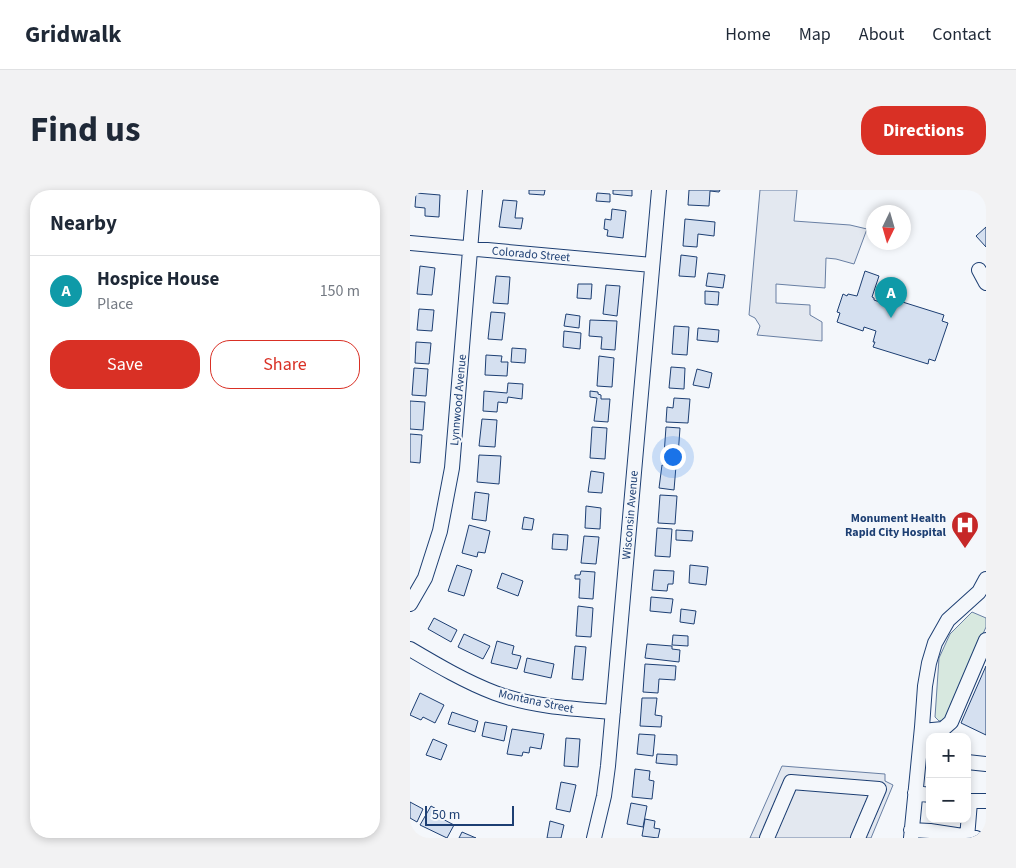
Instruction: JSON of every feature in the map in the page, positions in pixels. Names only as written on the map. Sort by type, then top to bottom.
[{"type":"street","name":"Lynnwood Avenue","points":[[410,604],[425,578],[440,531],[452,468],[475,190]]},
{"type":"street","name":"Wisconsin Avenue","points":[[594,838],[604,796],[613,712],[659,190]]},
{"type":"street","name":"Colorado Street","points":[[410,243],[652,265]]},
{"type":"street","points":[[979,270],[986,283]]},
{"type":"street","points":[[970,823],[970,838],[911,834],[915,793],[924,758],[922,731],[929,663],[935,643],[948,620],[983,595],[986,579]]},
{"type":"street","points":[[922,731],[944,729],[951,722],[986,640]]},
{"type":"street","name":"Montana Street","points":[[410,649],[495,693],[566,709],[613,712]]},
{"type":"street","points":[[971,762],[986,764]]},
{"type":"street","points":[[768,838],[791,782],[880,788],[858,838]]},
{"type":"street","points":[[915,793],[926,795]]},
{"type":"street","points":[[971,801],[986,802]]},
{"type":"shaded area","points":[[760,190],[797,190],[794,221],[850,225],[866,229],[854,264],[826,258],[825,288],[776,284],[776,303],[810,305],[810,315],[822,322],[822,341],[757,335],[760,326],[755,318],[749,315]]},
{"type":"shaded area","points":[[972,612],[986,618],[986,627],[945,720],[939,721],[935,717],[939,658],[950,634]]},
{"type":"shaded area","points":[[782,766],[885,774],[885,781],[893,785],[871,838],[750,838]]},
{"type":"building","points":[[529,190],[545,190],[544,195],[529,194]]},
{"type":"building","points":[[613,190],[632,190],[632,196],[613,194]]},
{"type":"building","points":[[689,190],[720,190],[719,192],[710,191],[709,206],[688,205]]},
{"type":"building","points":[[416,193],[440,195],[439,217],[425,216],[425,208],[415,207]]},
{"type":"building","points":[[597,193],[610,194],[610,202],[596,201]]},
{"type":"building","points":[[503,200],[517,201],[515,218],[523,218],[521,229],[499,227]]},
{"type":"building","points":[[612,209],[626,211],[623,238],[607,236],[608,230],[604,229],[605,219],[611,220]]},
{"type":"building","points":[[685,219],[715,222],[714,236],[698,234],[697,247],[683,246]]},
{"type":"building","points":[[986,227],[986,247],[976,236]]},
{"type":"building","points":[[681,255],[697,257],[695,277],[679,276]]},
{"type":"building","points":[[420,266],[435,268],[432,295],[417,294]]},
{"type":"building","points":[[865,271],[879,276],[872,297],[874,300],[888,305],[893,299],[944,315],[942,321],[948,323],[935,361],[929,359],[928,364],[873,347],[876,331],[864,327],[863,331],[837,322],[840,313],[837,312],[843,294],[857,296]]},
{"type":"building","points":[[708,273],[725,275],[723,288],[706,286]]},
{"type":"building","points":[[496,276],[510,277],[508,304],[493,303]]},
{"type":"building","points":[[578,284],[592,284],[591,299],[577,298]]},
{"type":"building","points":[[606,285],[620,286],[617,316],[603,314]]},
{"type":"building","points":[[705,291],[719,292],[718,305],[705,304]]},
{"type":"building","points":[[419,309],[434,310],[432,331],[417,330]]},
{"type":"building","points":[[491,312],[505,313],[502,340],[488,339]]},
{"type":"building","points":[[566,314],[580,316],[579,328],[564,326]]},
{"type":"building","points":[[590,320],[617,321],[615,350],[601,349],[602,337],[589,336]]},
{"type":"building","points":[[674,326],[689,327],[687,355],[672,354]]},
{"type":"building","points":[[698,328],[719,330],[718,342],[697,340]]},
{"type":"building","points":[[564,331],[581,333],[580,349],[563,347]]},
{"type":"building","points":[[416,342],[431,343],[429,364],[415,363]]},
{"type":"building","points":[[512,348],[526,349],[525,363],[511,362]]},
{"type":"building","points":[[486,355],[502,356],[501,362],[508,362],[507,376],[485,375]]},
{"type":"building","points":[[599,356],[614,358],[612,387],[597,386]]},
{"type":"building","points":[[671,367],[685,368],[684,389],[669,388]]},
{"type":"building","points":[[414,368],[428,369],[426,396],[412,395]]},
{"type":"building","points":[[697,369],[712,373],[709,388],[693,385]]},
{"type":"building","points":[[508,383],[523,384],[522,399],[508,397],[507,403],[498,402],[497,412],[483,411],[484,391],[507,393]]},
{"type":"building","points":[[590,391],[598,392],[601,395],[601,399],[610,399],[608,422],[594,421],[597,398],[590,397]]},
{"type":"building","points":[[674,398],[690,399],[688,423],[666,422],[667,407],[673,408]]},
{"type":"building","points":[[410,401],[425,402],[423,430],[410,429]]},
{"type":"building","points":[[482,419],[497,420],[495,447],[479,446]]},
{"type":"building","points":[[592,427],[607,428],[605,459],[590,458]]},
{"type":"building","points":[[666,427],[680,428],[678,456],[664,455]]},
{"type":"building","points":[[410,434],[422,435],[420,463],[410,462]]},
{"type":"building","points":[[479,455],[501,456],[499,484],[477,482]]},
{"type":"building","points":[[662,465],[676,466],[674,490],[659,488]]},
{"type":"building","points":[[591,471],[604,473],[602,493],[588,492]]},
{"type":"building","points":[[475,492],[489,494],[486,521],[472,519]]},
{"type":"building","points":[[660,495],[677,496],[675,524],[658,523]]},
{"type":"building","points":[[586,506],[601,508],[600,529],[585,528]]},
{"type":"building","points":[[524,517],[534,519],[532,530],[522,529]]},
{"type":"building","points":[[469,525],[490,531],[485,553],[478,552],[477,557],[462,553]]},
{"type":"building","points":[[657,528],[672,529],[670,557],[655,556]]},
{"type":"building","points":[[676,530],[693,531],[692,541],[676,540]]},
{"type":"building","points":[[553,534],[568,535],[567,550],[552,549]]},
{"type":"building","points":[[584,536],[599,537],[596,564],[581,563]]},
{"type":"building","points":[[457,565],[472,570],[464,596],[448,591]]},
{"type":"building","points":[[690,565],[708,567],[706,585],[689,583]]},
{"type":"building","points":[[654,570],[674,571],[673,584],[668,584],[667,591],[652,590]]},
{"type":"building","points":[[581,571],[595,572],[593,599],[579,598],[580,579],[575,579],[575,575],[580,575]]},
{"type":"building","points":[[502,573],[523,581],[518,596],[497,588]]},
{"type":"building","points":[[651,597],[673,599],[671,613],[650,611]]},
{"type":"building","points":[[578,606],[593,608],[591,637],[576,636]]},
{"type":"building","points":[[681,609],[696,611],[694,624],[680,622]]},
{"type":"building","points":[[434,618],[457,630],[451,642],[428,629]]},
{"type":"building","points":[[464,634],[490,646],[483,659],[458,647]]},
{"type":"building","points":[[673,635],[688,636],[688,646],[672,645]]},
{"type":"building","points":[[497,641],[514,646],[512,654],[521,656],[517,669],[491,663]]},
{"type":"building","points":[[647,644],[672,646],[672,649],[680,650],[679,662],[645,658]]},
{"type":"building","points":[[575,646],[586,647],[583,680],[572,679]]},
{"type":"building","points":[[527,658],[554,664],[551,678],[524,672]]},
{"type":"building","points":[[645,664],[676,666],[675,680],[659,679],[658,693],[643,692]]},
{"type":"building","points":[[986,666],[986,735],[961,723]]},
{"type":"building","points":[[420,693],[444,705],[435,723],[423,717],[421,720],[410,715]]},
{"type":"building","points":[[642,698],[657,698],[655,715],[662,716],[661,727],[640,726]]},
{"type":"building","points":[[452,712],[478,721],[475,732],[448,724]]},
{"type":"building","points":[[485,722],[507,726],[504,741],[482,736]]},
{"type":"building","points":[[512,729],[544,734],[541,749],[530,747],[529,753],[523,752],[522,756],[507,754]]},
{"type":"building","points":[[639,734],[655,735],[653,756],[637,754]]},
{"type":"building","points":[[566,738],[580,739],[578,767],[564,766]]},
{"type":"building","points":[[433,739],[447,745],[441,760],[426,755]]},
{"type":"building","points":[[657,754],[677,755],[677,765],[656,763]]},
{"type":"building","points":[[635,769],[650,771],[649,780],[654,781],[652,799],[632,797]]},
{"type":"building","points":[[561,782],[576,785],[570,812],[556,809]]},
{"type":"building","points":[[410,802],[423,809],[417,822],[410,818]]},
{"type":"building","points":[[631,803],[647,806],[643,827],[627,824]]},
{"type":"building","points":[[431,806],[440,811],[437,816],[454,825],[447,838],[420,825]]},
{"type":"building","points":[[645,819],[655,821],[654,828],[660,829],[658,838],[642,836]]},
{"type":"building","points":[[550,821],[564,825],[561,838],[547,838]]},
{"type":"building","points":[[462,832],[476,838],[459,838]]},
{"type":"place","name":"Hospice House","points":[[891,318]]},
{"type":"place","name":"Monument Health Rapid City Hospital","points":[[965,549]]}]
